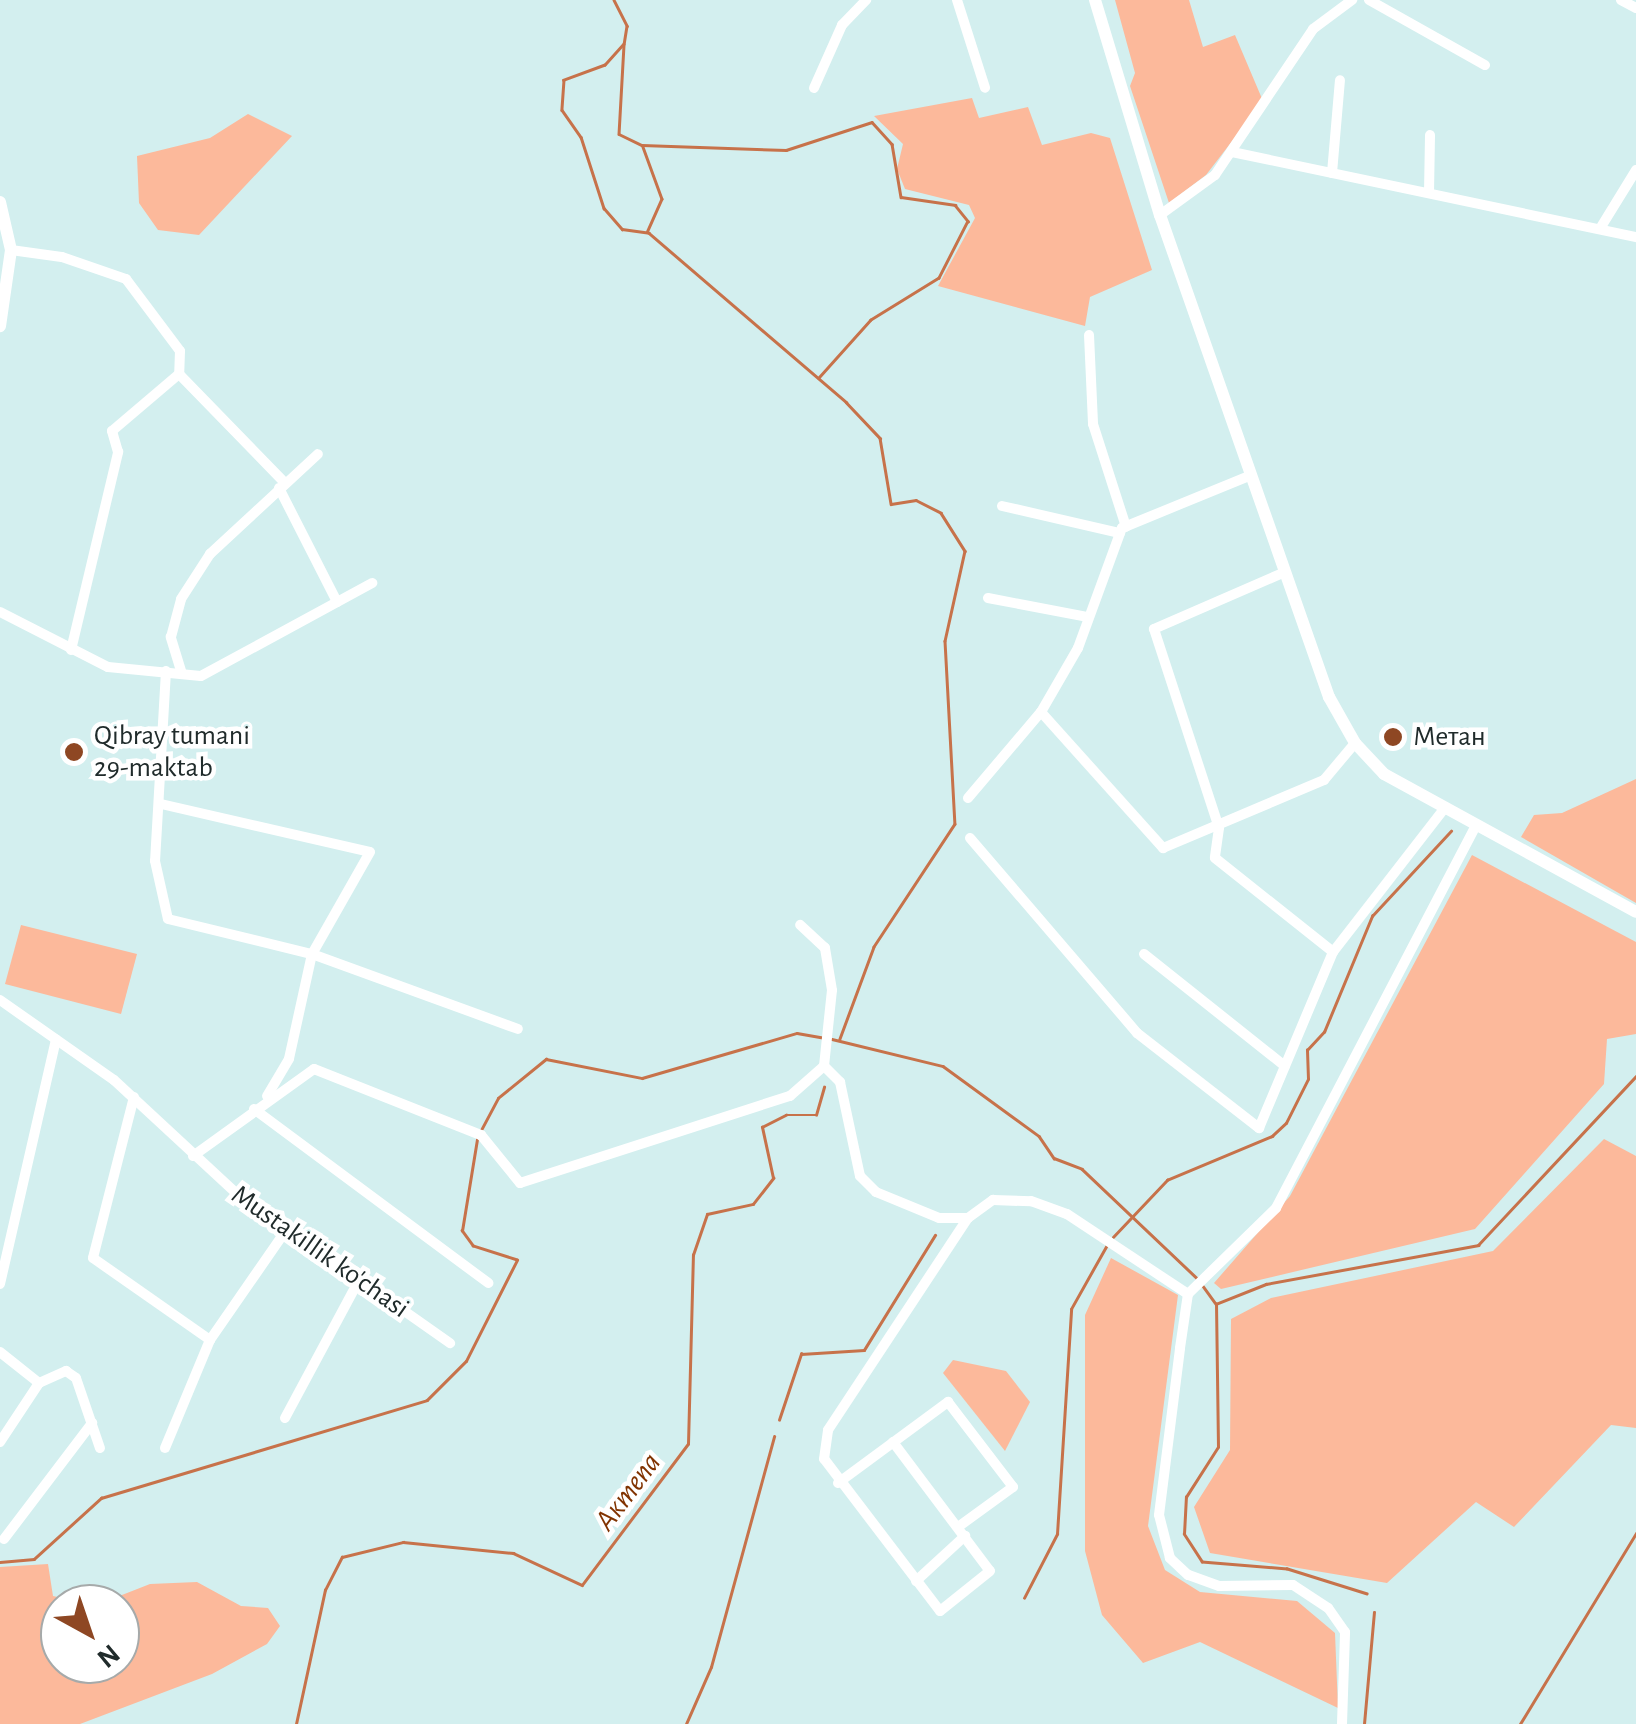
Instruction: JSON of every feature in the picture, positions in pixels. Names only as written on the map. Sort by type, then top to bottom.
[{"type":"main road","points":[[1095,0],[1160,216],[1329,697],[1355,743],[1384,774],[1636,912]]},
{"type":"main road","points":[[0,202],[11,250],[0,326]]},
{"type":"street","points":[[814,88],[842,24],[866,0]]},
{"type":"street","points":[[957,0],[985,88]]},
{"type":"street","points":[[1160,216],[1215,176],[1313,29],[1352,0]]},
{"type":"street","points":[[1369,0],[1485,65]]},
{"type":"street","points":[[1621,0],[1636,8]]},
{"type":"street","points":[[1332,173],[1340,80]]},
{"type":"street","points":[[1428,193],[1430,135]]},
{"type":"street","points":[[1232,152],[1636,237]]},
{"type":"street","points":[[1600,227],[1636,170]]},
{"type":"street","points":[[11,250],[126,279],[180,351],[179,374],[282,486],[337,602]]},
{"type":"street","points":[[968,798],[1041,712],[1088,617],[1123,530],[1093,424],[1089,335]]},
{"type":"street","points":[[71,650],[118,452],[112,431],[179,374]]},
{"type":"street","points":[[182,674],[171,637],[181,599],[210,554],[318,454]]},
{"type":"street","points":[[1002,506],[1123,530],[1251,475]]},
{"type":"street","points":[[1285,572],[1154,629],[1219,828],[1215,858],[1333,952]]},
{"type":"street","points":[[0,612],[108,667],[200,676],[372,583]]},
{"type":"street","points":[[988,598],[1088,617]]},
{"type":"street","points":[[166,671],[155,861],[168,919],[312,954],[518,1028]]},
{"type":"street","points":[[1041,712],[1163,848],[1219,828],[1324,780],[1355,743]]},
{"type":"street","points":[[161,804],[370,852],[312,954],[289,1059],[264,1101]]},
{"type":"street","points":[[970,838],[1137,1033],[1259,1128],[1333,952],[1444,809]]},
{"type":"street","points":[[1342,1724],[1345,1632],[1328,1608],[1293,1585],[1220,1586],[1188,1575],[1170,1558],[1159,1515],[1188,1294],[1276,1208],[1475,827]]},
{"type":"street","points":[[193,1156],[314,1068],[481,1135],[520,1183],[672,1140],[790,1096],[824,1066],[832,990],[826,948],[800,924]]},
{"type":"street","points":[[1144,954],[1285,1066]]},
{"type":"street","name":"Mustakillik ko'chasi","points":[[0,1000],[134,1098],[193,1156],[287,1229],[450,1343]]},
{"type":"street","points":[[0,1284],[56,1039]]},
{"type":"street","points":[[824,1066],[840,1082],[860,1176],[876,1192],[939,1218],[968,1218]]},
{"type":"street","points":[[134,1098],[92,1258],[210,1340]]},
{"type":"street","points":[[254,1109],[488,1283]]},
{"type":"street","points":[[894,1442],[990,1571],[940,1611],[838,1483],[824,1459],[828,1430],[968,1218],[992,1200],[1031,1201],[1066,1214],[1188,1294]]},
{"type":"street","points":[[165,1448],[210,1340],[287,1229]]},
{"type":"street","points":[[284,1418],[358,1282]]},
{"type":"street","points":[[0,1352],[39,1382]]},
{"type":"street","points":[[0,1442],[39,1382],[66,1371],[76,1378],[100,1448]]},
{"type":"street","points":[[838,1483],[948,1402],[1013,1487],[961,1531],[916,1581]]},
{"type":"street","points":[[4,1538],[92,1423]]},
{"type":"shaded area","points":[[1115,0],[1189,0],[1203,47],[1235,35],[1263,101],[1206,175],[1169,203],[1130,86],[1135,73]]},
{"type":"shaded area","points":[[972,98],[979,118],[1028,107],[1042,145],[1091,133],[1110,138],[1152,270],[1090,297],[1085,326],[938,286],[975,218],[969,205],[905,189],[897,169],[903,144],[874,116]]},
{"type":"shaded area","points":[[248,114],[292,136],[199,235],[158,230],[139,203],[137,156],[210,138]]},
{"type":"shaded area","points":[[1636,779],[1636,903],[1521,837],[1534,815],[1562,813]]},
{"type":"shaded area","points":[[1472,855],[1636,942],[1636,1034],[1607,1039],[1604,1084],[1475,1229],[1221,1289],[1214,1283],[1290,1196]]},
{"type":"shaded area","points":[[21,925],[137,954],[121,1014],[5,984]]},
{"type":"shaded area","points":[[1604,1139],[1636,1156],[1636,1428],[1611,1425],[1514,1527],[1476,1502],[1387,1583],[1210,1553],[1194,1507],[1230,1450],[1231,1319],[1271,1298],[1493,1251]]},
{"type":"shaded area","points":[[1111,1258],[1178,1295],[1148,1526],[1165,1570],[1200,1592],[1297,1601],[1335,1633],[1338,1708],[1200,1642],[1143,1663],[1102,1615],[1085,1551],[1085,1315]]},
{"type":"shaded area","points":[[953,1360],[1006,1371],[1030,1402],[1005,1451],[943,1373]]},
{"type":"shaded area","points":[[48,1564],[51,1584],[40,1584],[40,1684],[140,1684],[140,1588],[150,1584],[197,1582],[241,1606],[268,1608],[280,1626],[267,1644],[212,1674],[80,1724],[0,1724],[0,1567]]},
{"type":"waterway","points":[[614,0],[627,26],[624,44],[605,65],[564,80],[562,110],[581,137],[604,208],[622,229],[649,233],[846,402],[880,438],[891,504],[916,500],[941,513],[965,551],[945,641],[955,824],[874,947],[840,1039]]},
{"type":"waterway","points":[[624,45],[619,134],[642,145],[786,150],[872,122],[892,144],[901,197],[955,205],[968,221],[939,278],[871,320],[819,378]]},
{"type":"waterway","points":[[643,147],[662,199],[648,231]]},
{"type":"waterway","points":[[1113,1237],[1167,1180],[1272,1136],[1286,1123],[1308,1079],[1307,1050],[1324,1032],[1372,916],[1451,831]]},
{"type":"waterway","points":[[480,1132],[498,1098],[546,1059],[642,1078],[797,1033],[824,1038]]},
{"type":"waterway","points":[[832,1039],[943,1066],[1039,1136],[1054,1158],[1082,1169],[1199,1280]]},
{"type":"waterway","points":[[1367,1594],[1287,1569],[1202,1562],[1184,1534],[1186,1497],[1218,1447],[1216,1304],[1266,1284],[1478,1245],[1636,1076]]},
{"type":"waterway","name":"Актепа","points":[[296,1724],[325,1590],[342,1557],[403,1542],[513,1553],[582,1585],[688,1444],[693,1255],[707,1214],[753,1204],[773,1178],[762,1127],[786,1115],[816,1115],[824,1087]]},
{"type":"waterway","points":[[0,1562],[34,1559],[101,1498],[427,1400],[466,1361],[517,1260],[473,1246],[462,1231],[477,1139]]},
{"type":"waterway","points":[[779,1420],[801,1354],[864,1350],[935,1235]]},
{"type":"waterway","points":[[1024,1598],[1057,1534],[1071,1309],[1108,1243]]},
{"type":"waterway","points":[[1203,1286],[1216,1304]]},
{"type":"waterway","points":[[686,1724],[711,1667],[774,1436]]},
{"type":"waterway","points":[[1520,1724],[1636,1533]]},
{"type":"waterway","points":[[1364,1724],[1374,1612]]},
{"type":"place","name":"Метан","points":[[1393,737]]},
{"type":"place","name":"Qibray tumani 29-maktab","points":[[74,752]]}]
